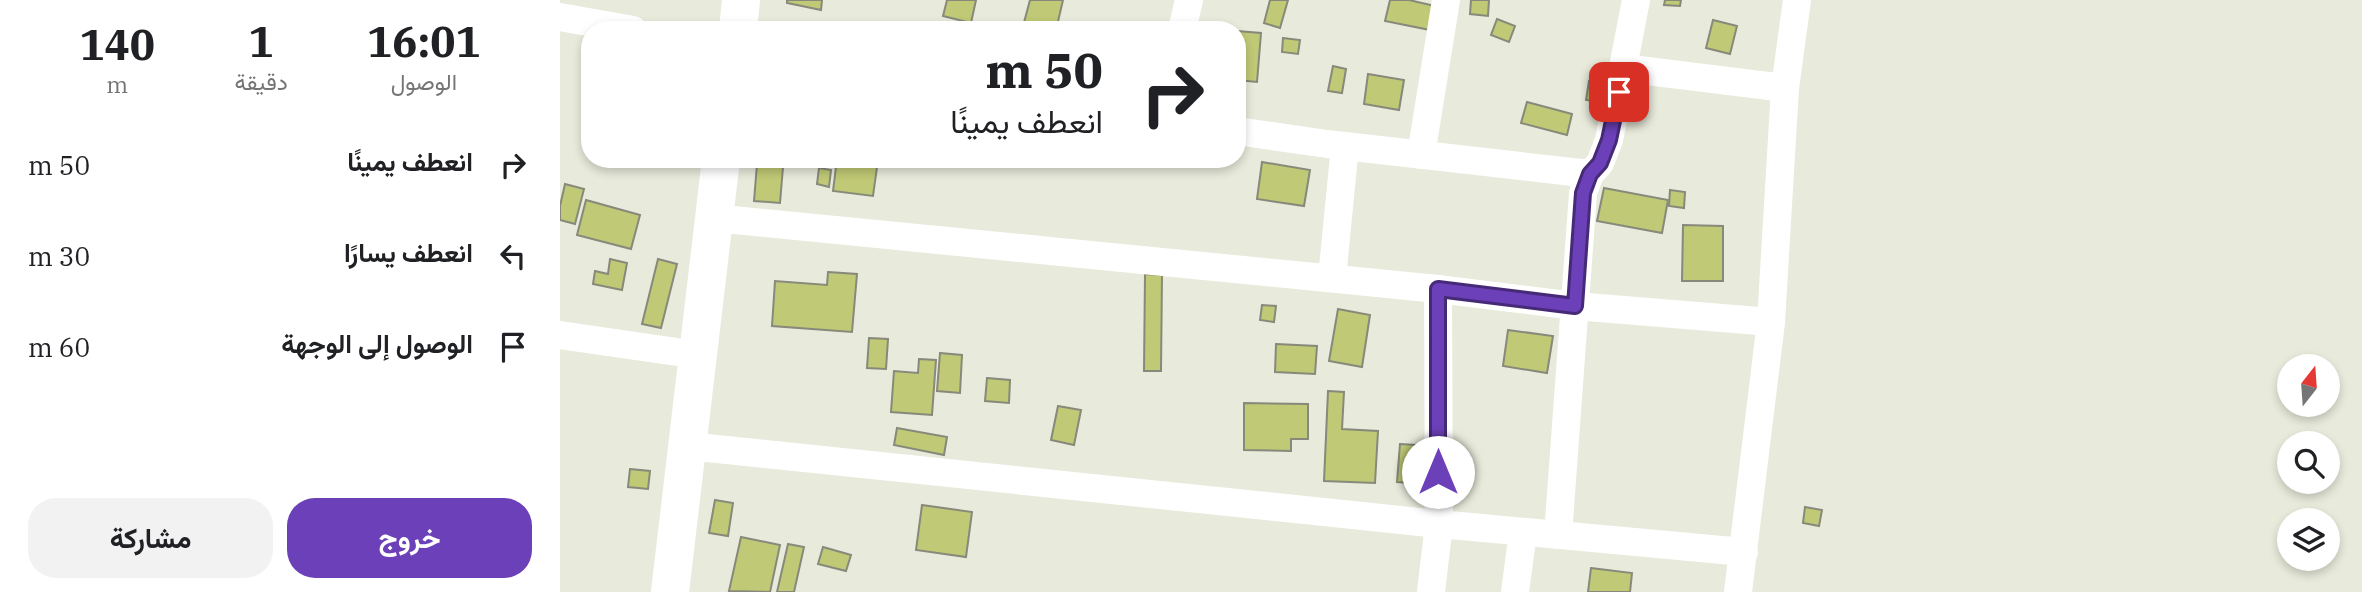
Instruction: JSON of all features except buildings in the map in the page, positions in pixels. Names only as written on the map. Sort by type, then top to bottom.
[{"type":"main road","points":[[739,21],[741,0]]},
{"type":"main road","points":[[670,592],[721,168]]},
{"type":"street","points":[[1184,21],[1189,0]]},
{"type":"street","points":[[1421,155],[1446,0]]},
{"type":"street","points":[[1558,535],[1583,193],[1609,140],[1636,0]]},
{"type":"street","points":[[1738,592],[1770,323],[1785,88],[1797,0]]},
{"type":"street","points":[[560,17],[582,21]]},
{"type":"street","points":[[1623,68],[1785,88]]},
{"type":"street","points":[[1246,132],[1590,174]]},
{"type":"street","points":[[1332,278],[1345,146]]},
{"type":"street","points":[[713,218],[1332,278],[1575,306],[1770,323]]},
{"type":"street","points":[[1431,592],[1439,524],[1438,289]]},
{"type":"street","points":[[560,335],[698,355]]},
{"type":"street","points":[[688,446],[1439,524],[1744,552]]},
{"type":"street","points":[[1515,592],[1523,532]]},
{"type":"route","points":[[1438,472],[1438,289],[1575,306],[1583,193],[1609,140],[1619,92]]}]
